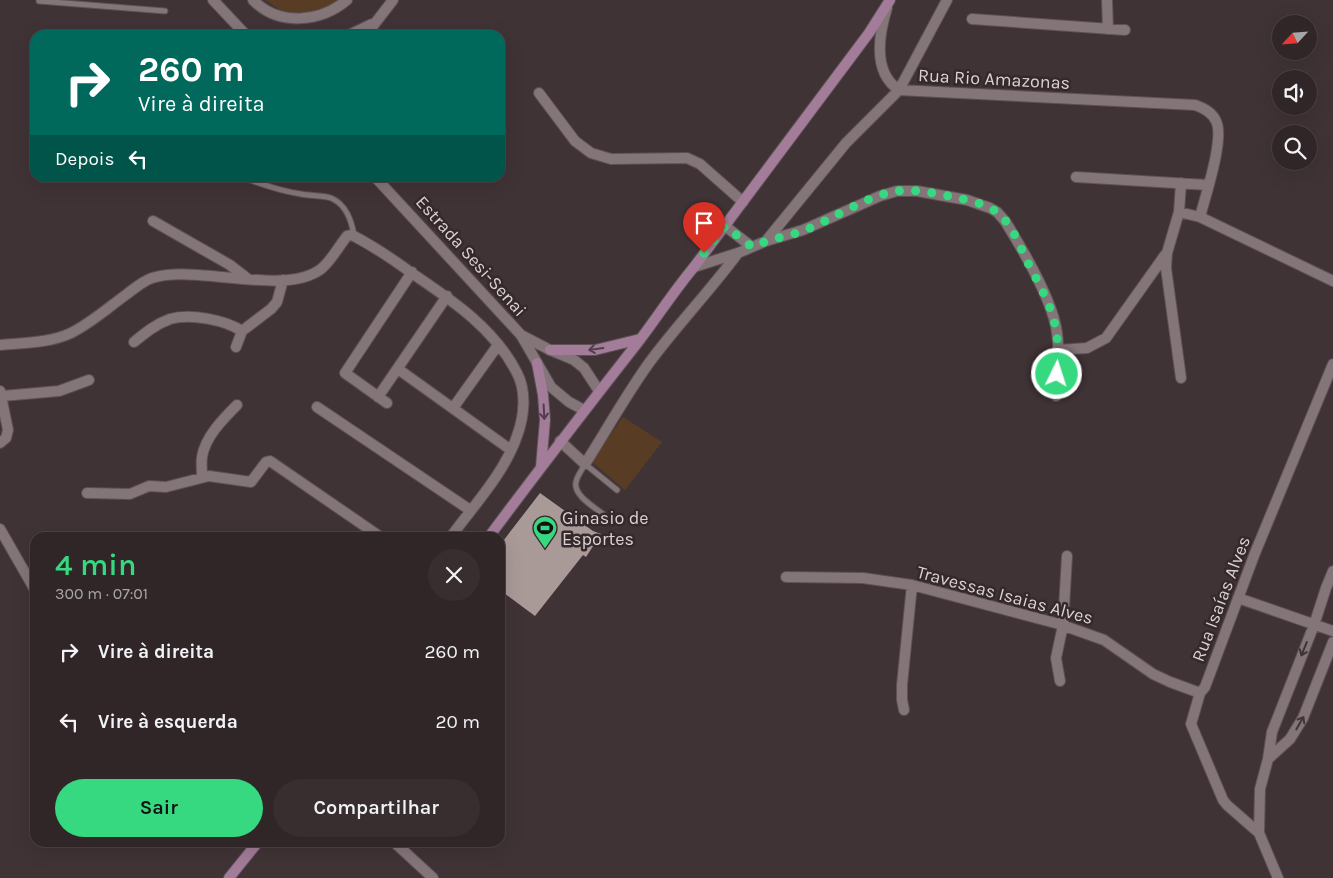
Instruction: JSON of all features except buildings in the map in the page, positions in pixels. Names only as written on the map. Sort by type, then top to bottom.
[{"type":"main road","points":[[492,532],[743,202],[869,33],[890,0]]},
{"type":"main road","points":[[550,350],[595,350],[640,339]]},
{"type":"main road","points":[[537,364],[543,395],[545,420],[541,467]]},
{"type":"main road","points":[[229,878],[254,847]]},
{"type":"street","points":[[208,0],[213,0],[241,30]]},
{"type":"street","points":[[253,0],[269,12],[282,17],[297,19],[326,14],[347,0]]},
{"type":"street","points":[[369,30],[393,0]]},
{"type":"street","points":[[890,0],[880,32],[881,60],[889,81],[899,90],[947,0]]},
{"type":"street","points":[[1107,0],[1108,29]]},
{"type":"street","points":[[972,19],[1125,30]]},
{"type":"street","points":[[360,30],[373,24]]},
{"type":"street","name":"Rua Rio Amazonas","points":[[766,241],[846,143],[899,90],[1195,105],[1204,108],[1216,120],[1219,133],[1216,155],[1200,217]]},
{"type":"street","points":[[539,93],[575,141],[591,153],[611,158],[687,158],[700,164],[743,202]]},
{"type":"street","points":[[1076,177],[1208,185]]},
{"type":"street","name":"Estrada Sesi-Senai","points":[[380,182],[521,335],[551,387],[569,402],[584,410]]},
{"type":"street","points":[[1181,183],[1178,217],[1167,252],[1166,276],[1181,378]]},
{"type":"street","points":[[694,267],[803,230],[880,196],[897,191],[917,191],[942,195],[967,200],[990,208],[1006,221],[1045,294],[1054,315],[1059,350],[1056,396]]},
{"type":"street","points":[[1178,217],[1200,217],[1333,281]]},
{"type":"street","points":[[153,221],[230,265],[248,278]]},
{"type":"street","points":[[725,226],[752,247]]},
{"type":"street","points":[[0,345],[31,342],[66,335],[88,322],[140,284],[156,277],[179,275],[283,280],[317,271],[324,266],[347,236],[354,236],[447,296],[479,323],[498,345],[517,374],[523,398],[520,426],[511,450],[500,472],[454,532]]},
{"type":"street","points":[[560,442],[585,464],[648,364],[718,281],[738,252]]},
{"type":"street","points":[[1059,350],[1086,348],[1106,338],[1167,252]]},
{"type":"street","points":[[387,403],[345,373],[412,272]]},
{"type":"street","points":[[236,347],[242,331],[272,310],[277,302],[283,280]]},
{"type":"street","points":[[378,397],[447,296]]},
{"type":"street","points":[[134,342],[153,327],[175,318],[215,320],[233,325],[242,331]]},
{"type":"street","name":"Estrada Sesi-Senai","points":[[521,335],[574,360],[584,368],[599,391]]},
{"type":"street","points":[[453,408],[498,345]]},
{"type":"street","name":"Rua Isaías Alves","points":[[1259,833],[1223,800],[1191,724],[1200,693],[1205,687],[1238,598],[1333,364]]},
{"type":"street","points":[[398,368],[511,450]]},
{"type":"street","points":[[0,443],[6,438],[8,430],[1,393],[59,391],[89,380]]},
{"type":"street","points":[[202,477],[202,457],[207,443],[223,419],[237,405]]},
{"type":"street","points":[[317,407],[470,510]]},
{"type":"street","points":[[88,493],[130,494],[149,486],[166,487],[202,477],[251,482],[266,462],[270,461],[373,532]]},
{"type":"street","points":[[0,529],[30,581]]},
{"type":"street","points":[[1060,681],[1056,658],[1063,625],[1067,556]]},
{"type":"street","points":[[1278,878],[1259,833],[1260,789],[1268,759],[1272,732],[1333,571]]},
{"type":"street","name":"Travessas Isaias Alves","points":[[786,577],[863,578],[912,585],[1063,625],[1104,640],[1153,674],[1200,693]]},
{"type":"street","points":[[904,710],[902,685],[912,585]]},
{"type":"street","points":[[1238,598],[1333,631]]},
{"type":"street","points":[[1268,759],[1290,739],[1303,718],[1333,642]]},
{"type":"street","points":[[399,847],[433,878]]},
{"type":"lane","points":[[115,7],[116,0]]},
{"type":"lane","points":[[39,1],[165,11]]},
{"type":"lane","points":[[256,182],[298,194],[332,198],[343,207],[352,223],[354,236]]},
{"type":"lane","points":[[603,514],[578,493],[575,487],[576,480],[585,464],[617,490]]},
{"type":"shaded area","points":[[265,0],[347,0],[318,12],[294,14],[283,11]]},
{"type":"shaded area","points":[[623,417],[662,442],[625,490],[591,461]]},
{"type":"place","name":"Ginasio de Esportes","points":[[545,549]]},
{"type":"route","points":[[704,253],[725,226],[752,247],[803,230],[880,196],[897,191],[917,191],[967,200],[997,212],[1006,221],[1014,234],[1054,315],[1059,350],[1057,374]]}]
